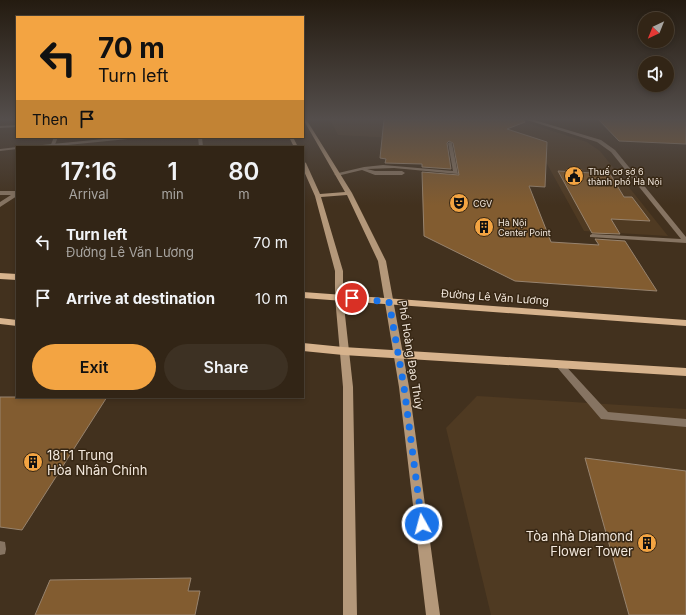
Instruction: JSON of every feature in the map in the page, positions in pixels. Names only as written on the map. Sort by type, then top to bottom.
[{"type":"main road","name":"Phố Hoàng Đạo Thúy","points":[[321,148],[349,193],[382,261],[398,354],[434,615]]},
{"type":"main road","points":[[304,165],[318,196],[339,271],[339,297],[343,351],[348,387],[350,615]]},
{"type":"main road","points":[[318,196],[349,193]]},
{"type":"main road","points":[[0,276],[16,277]]},
{"type":"main road","name":"Đường Lê Văn Lương","points":[[304,295],[686,323]]},
{"type":"main road","points":[[0,321],[16,323]]},
{"type":"main road","points":[[304,347],[343,351],[686,372]]},
{"type":"street","points":[[0,150],[16,148]]},
{"type":"street","points":[[337,174],[363,170],[375,173],[456,173],[451,148]]},
{"type":"street","points":[[608,148],[613,151],[686,241]]},
{"type":"street","points":[[0,193],[16,193]]},
{"type":"street","points":[[0,205],[16,194]]},
{"type":"street","points":[[592,236],[686,241]]},
{"type":"street","points":[[559,364],[605,416],[686,423]]},
{"type":"shaded area","points":[[501,148],[595,148],[600,151],[668,236],[584,231],[547,164]]},
{"type":"shaded area","points":[[477,396],[686,409],[686,615],[491,615],[446,428]]},
{"type":"building","name":"Hà Nội Center Point","points":[[381,148],[448,148],[451,169],[422,167],[422,164],[385,163],[386,159],[380,158]]},
{"type":"building","name":"Hà Nội Center Point","points":[[454,148],[547,148],[545,187],[529,186],[551,242],[599,245],[595,239],[625,241],[657,291],[515,281],[424,236],[422,172],[459,175]]},
{"type":"building","points":[[558,171],[610,174],[624,197],[632,197],[650,221],[611,219],[620,234],[592,233]]},
{"type":"building","name":"18T1 Trung Hòa Nhân Chính","points":[[0,397],[106,398],[22,530],[0,527]]},
{"type":"building","name":"Tòa nhà Diamond Flower Tower","points":[[585,458],[686,471],[686,615],[629,615]]},
{"type":"building","points":[[191,578],[188,591],[200,591],[195,615],[35,615],[50,580]]},
{"type":"place","name":"Thuế cơ sở 6 thành phố Hà Nội","points":[[574,176]]},
{"type":"place","name":"CGV","points":[[459,203]]},
{"type":"place","name":"Hà Nội Center Point","points":[[484,227]]},
{"type":"place","name":"18T1 Trung Hòa Nhân Chính","points":[[33,462]]},
{"type":"place","name":"Tòa nhà Diamond Flower Tower","points":[[647,543]]},
{"type":"route","points":[[352,298],[389,302],[404,387],[422,524]]}]
